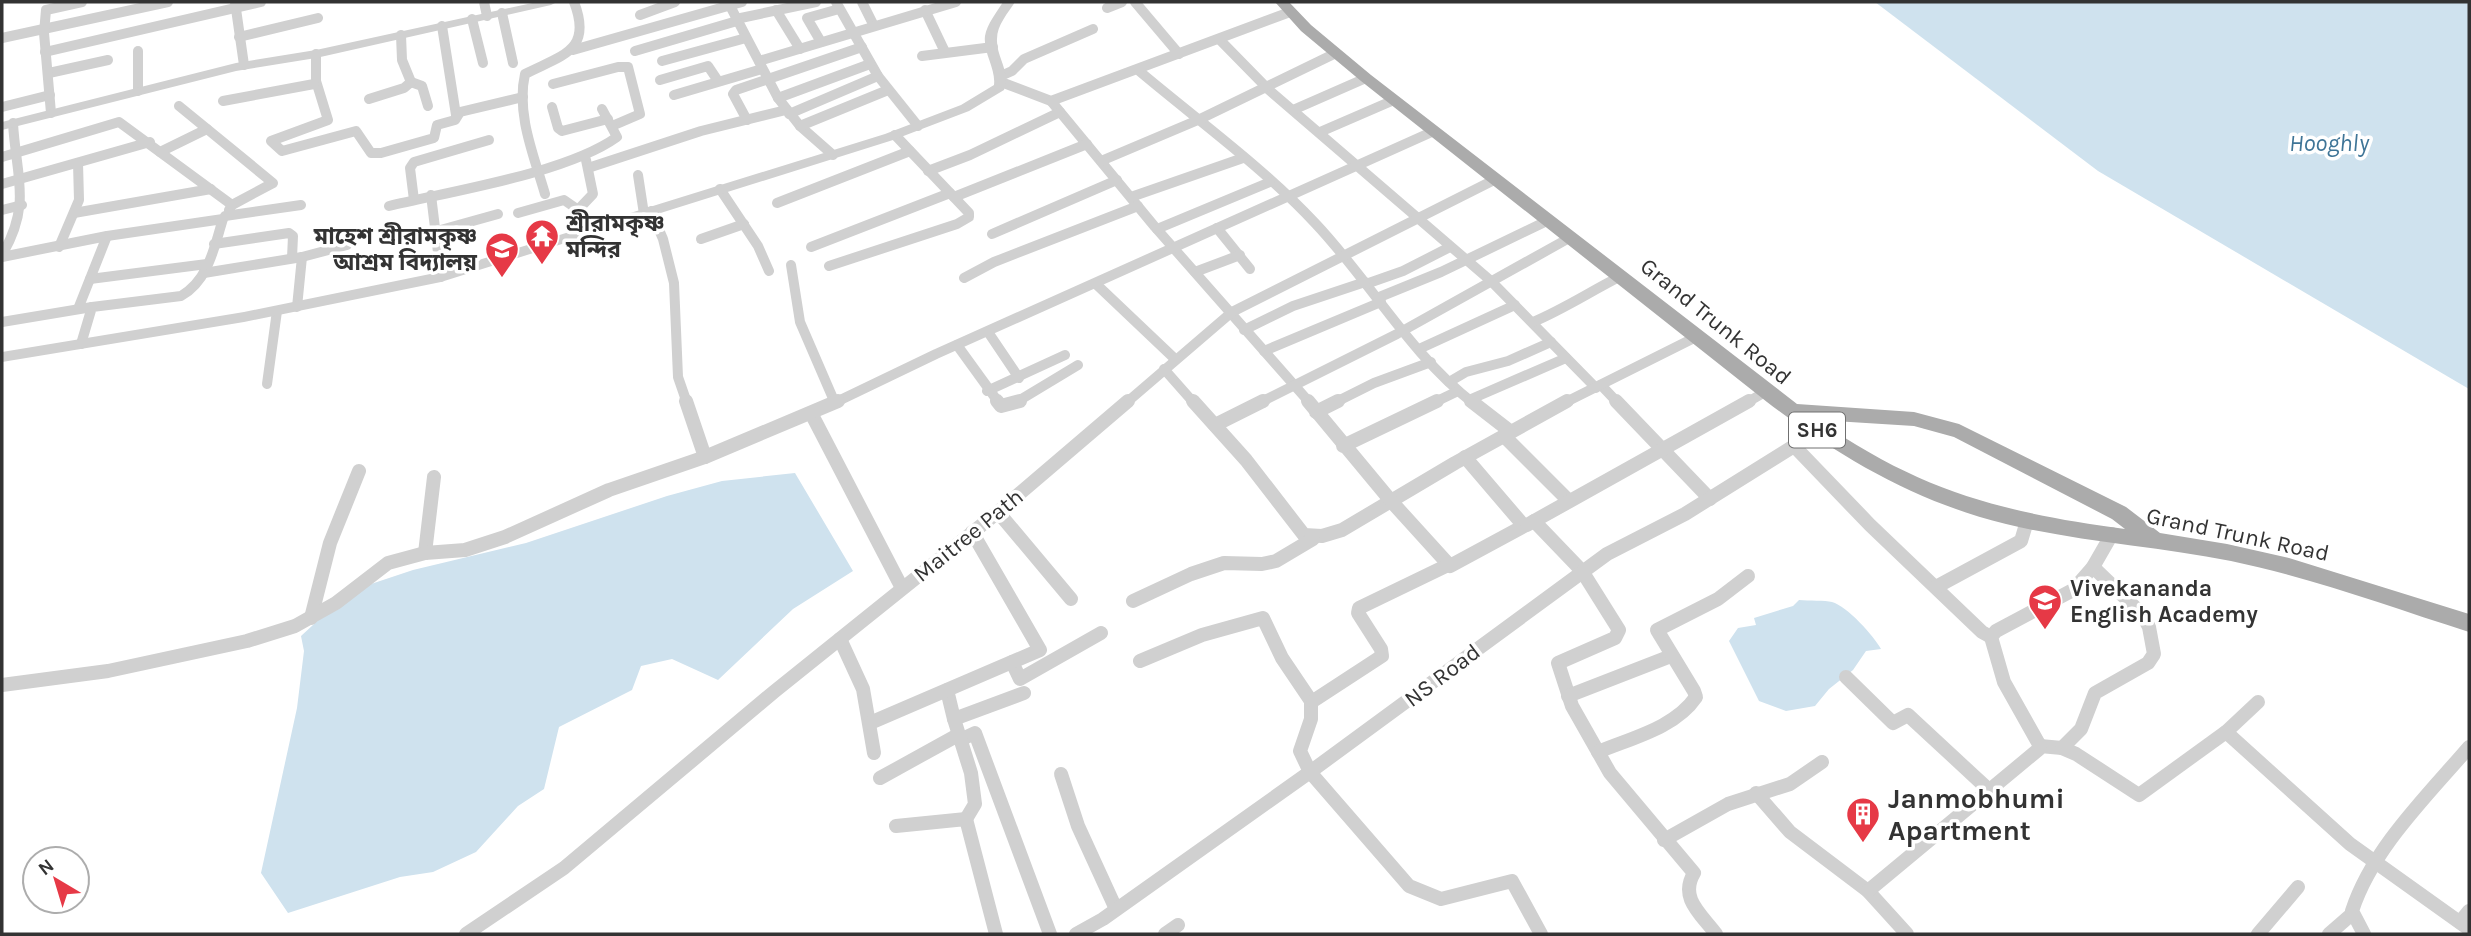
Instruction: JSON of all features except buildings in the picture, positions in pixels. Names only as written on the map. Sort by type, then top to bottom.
[{"type":"main road","name":"Grand Trunk Road","points":[[1286,7],[1336,54],[1765,392],[1818,432],[1880,470],[1960,504],[2027,521],[2225,552],[2324,575],[2469,623]]},
{"type":"main road","points":[[1791,411],[1914,419],[1959,431],[2119,513],[2155,541]]},
{"type":"street","points":[[51,113],[45,52],[46,10],[82,2]]},
{"type":"street","points":[[2,38],[168,2]]},
{"type":"street","points":[[45,52],[235,5],[261,2]]},
{"type":"street","points":[[484,2],[487,16]]},
{"type":"street","points":[[2,256],[21,220],[22,205],[20,180],[7,125],[244,65],[316,54],[551,2]]},
{"type":"street","points":[[572,50],[583,31],[581,15],[574,2]]},
{"type":"street","points":[[640,15],[676,2]]},
{"type":"street","points":[[545,194],[521,88],[525,74],[572,50],[729,3],[742,2]]},
{"type":"street","points":[[635,51],[736,20],[816,2]]},
{"type":"street","points":[[862,2],[874,26]]},
{"type":"street","points":[[674,95],[800,49],[925,10],[939,3],[956,2]]},
{"type":"street","points":[[2,357],[277,311],[441,277],[895,135],[965,108],[1000,87],[1002,78],[991,37],[1009,2]]},
{"type":"street","points":[[1107,8],[1122,2]]},
{"type":"street","points":[[1135,2],[1153,27],[1179,54]]},
{"type":"street","points":[[729,3],[778,98],[800,126],[833,155]]},
{"type":"street","points":[[235,5],[244,65]]},
{"type":"street","points":[[821,42],[807,18],[838,5],[856,32],[870,64],[887,90],[918,126]]},
{"type":"street","points":[[1051,101],[1219,39],[1286,7]]},
{"type":"street","points":[[776,10],[800,49]]},
{"type":"street","points":[[925,10],[945,52]]},
{"type":"street","points":[[502,13],[513,63]]},
{"type":"street","points":[[239,37],[318,18]]},
{"type":"street","points":[[472,19],[483,63]]},
{"type":"street","points":[[316,54],[314,84],[328,120],[271,141],[282,151],[356,131],[371,153],[381,153],[434,138],[437,134],[436,126],[455,120],[442,26]]},
{"type":"street","points":[[1002,78],[1024,59],[1093,29]]},
{"type":"street","points":[[401,35],[402,60],[411,82],[422,86],[428,106]]},
{"type":"street","points":[[662,61],[746,38]]},
{"type":"street","points":[[1219,39],[1266,87],[1491,281],[1710,499]]},
{"type":"street","points":[[747,120],[733,92],[862,47]]},
{"type":"street","points":[[922,56],[993,47]]},
{"type":"street","points":[[138,51],[138,91]]},
{"type":"street","points":[[1101,161],[1198,120],[1336,54]]},
{"type":"street","points":[[49,77],[106,64]]},
{"type":"street","points":[[778,98],[870,64]]},
{"type":"street","points":[[660,79],[708,66],[718,81]]},
{"type":"street","points":[[552,107],[558,128],[562,131],[607,118],[632,119],[640,114],[628,67],[618,67],[553,84]]},
{"type":"street","points":[[1138,70],[1288,197],[1315,224],[1449,382],[1507,434],[1569,501]]},
{"type":"street","points":[[588,168],[701,131],[788,112],[878,76]]},
{"type":"street","points":[[1002,78],[1051,101],[1157,229],[1296,386],[1343,446],[1448,565]]},
{"type":"street","points":[[1293,110],[1366,78]]},
{"type":"street","points":[[369,99],[404,88],[411,82]]},
{"type":"street","points":[[223,101],[314,84]]},
{"type":"street","points":[[800,126],[887,90]]},
{"type":"street","points":[[2,107],[50,95]]},
{"type":"street","points":[[456,114],[523,97]]},
{"type":"street","points":[[1320,132],[1394,100]]},
{"type":"street","points":[[2,322],[181,296],[194,290],[232,205],[273,183],[178,106]]},
{"type":"street","points":[[928,171],[970,155],[1060,112]]},
{"type":"street","points":[[390,206],[584,155],[617,137],[607,118]]},
{"type":"street","points":[[2,157],[119,122],[150,142],[232,205]]},
{"type":"street","points":[[160,152],[207,129]]},
{"type":"street","points":[[2,685],[107,671],[247,641],[311,618],[336,603],[388,563],[425,553],[465,550],[505,537],[609,490],[705,457],[835,403],[957,345],[1434,131]]},
{"type":"street","points":[[829,265],[965,220],[969,213],[895,135]]},
{"type":"street","points":[[414,200],[410,168],[414,162],[489,140]]},
{"type":"street","points":[[2,184],[150,142]]},
{"type":"street","points":[[811,247],[1087,144]]},
{"type":"street","points":[[777,203],[910,151]]},
{"type":"street","points":[[578,235],[574,221],[577,209],[593,194],[584,155]]},
{"type":"street","points":[[964,278],[994,262],[1243,158]]},
{"type":"street","points":[[59,247],[79,200],[78,163]]},
{"type":"street","points":[[638,175],[648,212],[663,239],[674,283],[678,377],[705,457]]},
{"type":"street","name":"Maitree Path","points":[[466,934],[564,868],[902,588],[998,512],[1231,312],[1496,179]]},
{"type":"street","points":[[992,234],[1117,180]]},
{"type":"street","points":[[1157,229],[1270,182]]},
{"type":"street","points":[[74,213],[211,189]]},
{"type":"street","points":[[720,189],[744,224],[769,271]]},
{"type":"street","points":[[431,195],[441,277]]},
{"type":"street","points":[[518,213],[564,200],[577,209]]},
{"type":"street","points":[[2,210],[22,205]]},
{"type":"street","points":[[2,256],[301,205]]},
{"type":"street","points":[[436,231],[498,214]]},
{"type":"street","points":[[1264,351],[1549,220]]},
{"type":"street","points":[[701,239],[744,224]]},
{"type":"street","points":[[1217,228],[1250,269]]},
{"type":"street","points":[[214,244],[289,233],[293,236],[297,257],[297,307]]},
{"type":"street","points":[[78,310],[107,236]]},
{"type":"street","points":[[1215,425],[1403,331],[1571,237]]},
{"type":"street","points":[[90,279],[297,257],[347,244]]},
{"type":"street","points":[[1244,330],[1293,306],[1403,271],[1450,247]]},
{"type":"street","points":[[1195,272],[1240,255]]},
{"type":"street","points":[[791,265],[800,322],[835,403]]},
{"type":"street","points":[[1533,323],[1566,308],[1573,300],[1621,276]]},
{"type":"street","points":[[1096,284],[1175,359]]},
{"type":"street","points":[[1419,349],[1515,305]]},
{"type":"street","points":[[81,344],[92,307]]},
{"type":"street","points":[[267,384],[277,311]]},
{"type":"street","points":[[988,332],[1019,377]]},
{"type":"street","points":[[1133,601],[1184,577],[1224,563],[1262,564],[1276,561],[1391,501],[1507,434],[1698,337]]},
{"type":"street","points":[[1449,382],[1466,372],[1508,360],[1551,342]]},
{"type":"street","points":[[957,345],[987,391],[1001,406],[1007,407],[1078,365]]},
{"type":"street","points":[[987,391],[1065,355]]},
{"type":"street","points":[[1469,400],[1566,358]]},
{"type":"street","points":[[1316,412],[1374,383],[1431,362]]},
{"type":"street","points":[[1164,369],[1246,460],[1304,535],[1314,539]]},
{"type":"street","points":[[1343,446],[1458,391]]},
{"type":"street","points":[[1313,701],[1382,656],[1381,649],[1358,613],[1359,608],[1448,565],[1452,566],[1765,392]]},
{"type":"street","points":[[811,413],[902,588]]},
{"type":"street","name":"NS Road","points":[[1076,934],[1116,909],[1310,772],[1614,549],[1710,499],[1818,432]]},
{"type":"street","points":[[1795,447],[1982,632],[1991,637],[2004,682],[2040,746]]},
{"type":"street","points":[[1465,457],[1529,524],[1582,572],[1619,633],[1615,638],[1558,663],[1557,666],[1567,696],[1610,773],[1694,873],[1687,885],[1689,898],[1716,934]]},
{"type":"street","points":[[311,618],[327,555],[346,497],[359,471]]},
{"type":"street","points":[[425,553],[434,477]]},
{"type":"street","points":[[998,512],[1071,599]]},
{"type":"street","points":[[1936,587],[2021,541],[2027,521]]},
{"type":"street","points":[[870,723],[1040,650],[972,532]]},
{"type":"street","points":[[1991,637],[1996,631],[2073,590],[2093,567],[2112,534]]},
{"type":"street","points":[[2062,748],[2083,725],[2095,693],[2148,663],[2154,654],[2149,627],[2142,614],[2093,567]]},
{"type":"street","points":[[1598,752],[1659,726],[1693,704],[1696,697],[1694,691],[1657,630],[1712,603],[1748,576]]},
{"type":"street","points":[[1140,661],[1202,635],[1261,618],[1265,620],[1282,658],[1313,701],[1312,722],[1300,751],[1310,772],[1406,884],[1441,899],[1512,881],[1541,934]]},
{"type":"street","points":[[1012,662],[1020,679],[1101,632]]},
{"type":"street","points":[[840,639],[863,689],[874,753]]},
{"type":"street","points":[[1567,696],[1671,656]]},
{"type":"street","points":[[1846,677],[1893,723],[1908,715],[1989,790]]},
{"type":"street","points":[[947,690],[971,773],[975,804],[967,819],[996,934]]},
{"type":"street","points":[[954,719],[1024,693]]},
{"type":"street","points":[[2040,746],[2062,748],[2082,757],[2139,795],[2226,732],[2258,702]]},
{"type":"street","points":[[2226,732],[2350,844],[2466,921]]},
{"type":"street","points":[[880,778],[959,738],[975,733],[1051,934]]},
{"type":"street","points":[[1868,891],[2037,752],[2040,746]]},
{"type":"street","points":[[2364,934],[2352,914],[2353,905],[2377,863],[2410,817],[2469,747]]},
{"type":"street","points":[[1664,840],[1718,808],[1756,793],[1790,784],[1822,762]]},
{"type":"street","points":[[1061,774],[1084,840],[1116,909]]},
{"type":"street","points":[[1756,793],[1790,832],[1868,891],[1907,934]]},
{"type":"street","points":[[896,826],[967,819]]},
{"type":"street","points":[[2258,934],[2298,887]]},
{"type":"street","points":[[2329,934],[2352,914]]},
{"type":"water","name":"Hooghly","points":[[1875,2],[2469,2],[2469,389],[2098,171]]},
{"type":"water","points":[[795,473],[853,571],[793,609],[718,680],[672,659],[641,666],[632,690],[559,727],[544,789],[518,806],[476,852],[433,872],[400,877],[288,913],[261,873],[297,708],[304,651],[301,636],[350,591],[413,570],[526,543],[667,496],[722,481]]},
{"type":"water","points":[[1799,600],[1829,601],[1845,609],[1881,649],[1866,651],[1853,670],[1829,689],[1815,706],[1786,711],[1759,701],[1729,641],[1738,628],[1756,625],[1754,618],[1793,606]]},
{"type":"place","name":"শ্রীরামকৃষ্ণ মন্দির","points":[[542,266]]},
{"type":"place","name":"মাহেশ শ্রীরামকৃষ্ণ আশ্রম বিদ্যালয়","points":[[502,279]]},
{"type":"place","name":"Vivekananda English Academy","points":[[2045,631]]},
{"type":"place","name":"Janmobhumi Apartment","points":[[1863,844]]}]
